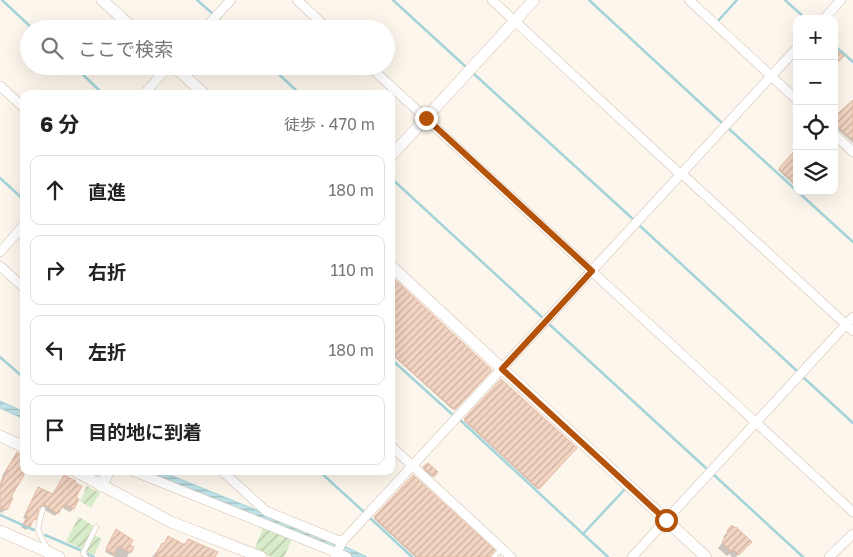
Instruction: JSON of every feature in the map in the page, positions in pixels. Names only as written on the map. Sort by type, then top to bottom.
[{"type":"street","points":[[102,0],[124,20]]},
{"type":"street","points":[[212,20],[231,0]]},
{"type":"street","points":[[297,0],[318,20]]},
{"type":"street","points":[[492,0],[849,328]]},
{"type":"street","points":[[395,152],[534,0]]},
{"type":"street","points":[[689,0],[793,96]]},
{"type":"street","points":[[828,15],[841,0]]},
{"type":"street","points":[[337,554],[342,542],[793,52]]},
{"type":"street","points":[[148,90],[161,75]]},
{"type":"street","points":[[184,75],[200,90]]},
{"type":"street","points":[[379,75],[853,512]]},
{"type":"street","points":[[0,86],[20,104]]},
{"type":"street","points":[[838,138],[853,152]]},
{"type":"street","points":[[0,252],[20,230]]},
{"type":"street","points":[[0,266],[20,284]]},
{"type":"street","points":[[395,270],[706,557]]},
{"type":"street","points":[[632,557],[756,423],[849,328],[853,317]]},
{"type":"street","points":[[0,436],[20,445]]},
{"type":"street","points":[[395,450],[512,557]]},
{"type":"street","points":[[82,475],[171,522],[261,557]]},
{"type":"street","points":[[102,486],[107,475]]},
{"type":"street","points":[[142,475],[347,557]]},
{"type":"street","points":[[226,475],[266,512],[342,542]]},
{"type":"street","points":[[0,530],[54,555]]},
{"type":"street","points":[[829,557],[853,534]]},
{"type":"lane","points":[[43,509],[37,528],[54,555]]},
{"type":"lane","points":[[86,557],[83,553],[96,527]]},
{"type":"lane","points":[[494,557],[502,548]]},
{"type":"green space","points":[[87,486],[100,493],[91,508],[80,501]]},
{"type":"green space","points":[[79,517],[94,526],[82,549],[66,541]]},
{"type":"green space","points":[[264,526],[293,537],[284,557],[272,557],[254,550]]},
{"type":"green space","points":[[94,535],[102,539],[94,555],[86,552]]},
{"type":"water","points":[[0,401],[20,410],[20,417],[0,408]]},
{"type":"water","points":[[150,475],[170,475],[338,543],[367,557],[354,557]]},
{"type":"building","points":[[838,51],[844,56],[838,62]]},
{"type":"building","points":[[853,100],[853,140],[838,127],[838,113]]},
{"type":"building","points":[[793,152],[793,181],[779,168]]},
{"type":"building","points":[[395,280],[492,370],[455,410],[395,357]]},
{"type":"building","points":[[501,379],[577,448],[539,489],[464,419]]},
{"type":"building","points":[[17,452],[20,454],[20,475],[24,475],[11,497],[13,498],[7,510],[0,507],[0,486]]},
{"type":"building","points":[[428,463],[438,472],[434,477],[423,467]]},
{"type":"building","points":[[64,475],[82,486],[76,497],[79,499],[74,509],[64,504],[58,514],[42,505],[39,508],[36,520],[34,519],[30,527],[23,524],[28,516],[25,515],[38,487],[53,494]]},
{"type":"building","points":[[413,475],[495,550],[490,557],[417,557],[374,517]]},
{"type":"building","points":[[732,525],[752,542],[739,555],[734,550],[732,552],[722,542]]},
{"type":"building","points":[[116,529],[133,540],[130,545],[134,547],[131,553],[118,546],[114,554],[106,549]]},
{"type":"building","points":[[168,536],[185,545],[188,539],[218,552],[215,557],[155,557]]},
{"type":"waterway","points":[[2,0],[23,20]]},
{"type":"waterway","points":[[197,0],[213,14]]},
{"type":"waterway","points":[[393,0],[466,67]]},
{"type":"waterway","points":[[589,0],[721,122]]},
{"type":"waterway","points":[[717,22],[737,0]]},
{"type":"waterway","points":[[785,0],[802,15]]},
{"type":"waterway","points":[[838,49],[853,62]]},
{"type":"waterway","points":[[474,74],[634,220]]},
{"type":"waterway","points":[[83,75],[99,90]]},
{"type":"waterway","points":[[280,75],[296,90]]},
{"type":"waterway","points":[[728,128],[793,187]]},
{"type":"waterway","points":[[0,178],[20,196]]},
{"type":"waterway","points":[[395,182],[543,318]]},
{"type":"waterway","points":[[801,195],[853,242]]},
{"type":"waterway","points":[[639,225],[797,371]]},
{"type":"waterway","points":[[549,324],[707,469]]},
{"type":"waterway","points":[[0,357],[20,374]]},
{"type":"waterway","points":[[395,363],[454,416]]},
{"type":"waterway","points":[[804,378],[853,423]]},
{"type":"waterway","points":[[459,419],[608,557]]},
{"type":"waterway","points":[[323,475],[364,512]]},
{"type":"waterway","points":[[714,475],[803,557]]},
{"type":"waterway","points":[[583,534],[625,489]]},
{"type":"waterway","points":[[0,515],[34,530]]},
{"type":"waterway","points":[[370,518],[412,557]]},
{"type":"waterway","points":[[45,535],[80,550]]},
{"type":"waterway","points":[[88,554],[94,557]]},
{"type":"route","points":[[426,118],[592,271],[502,369],[666,520]]}]
